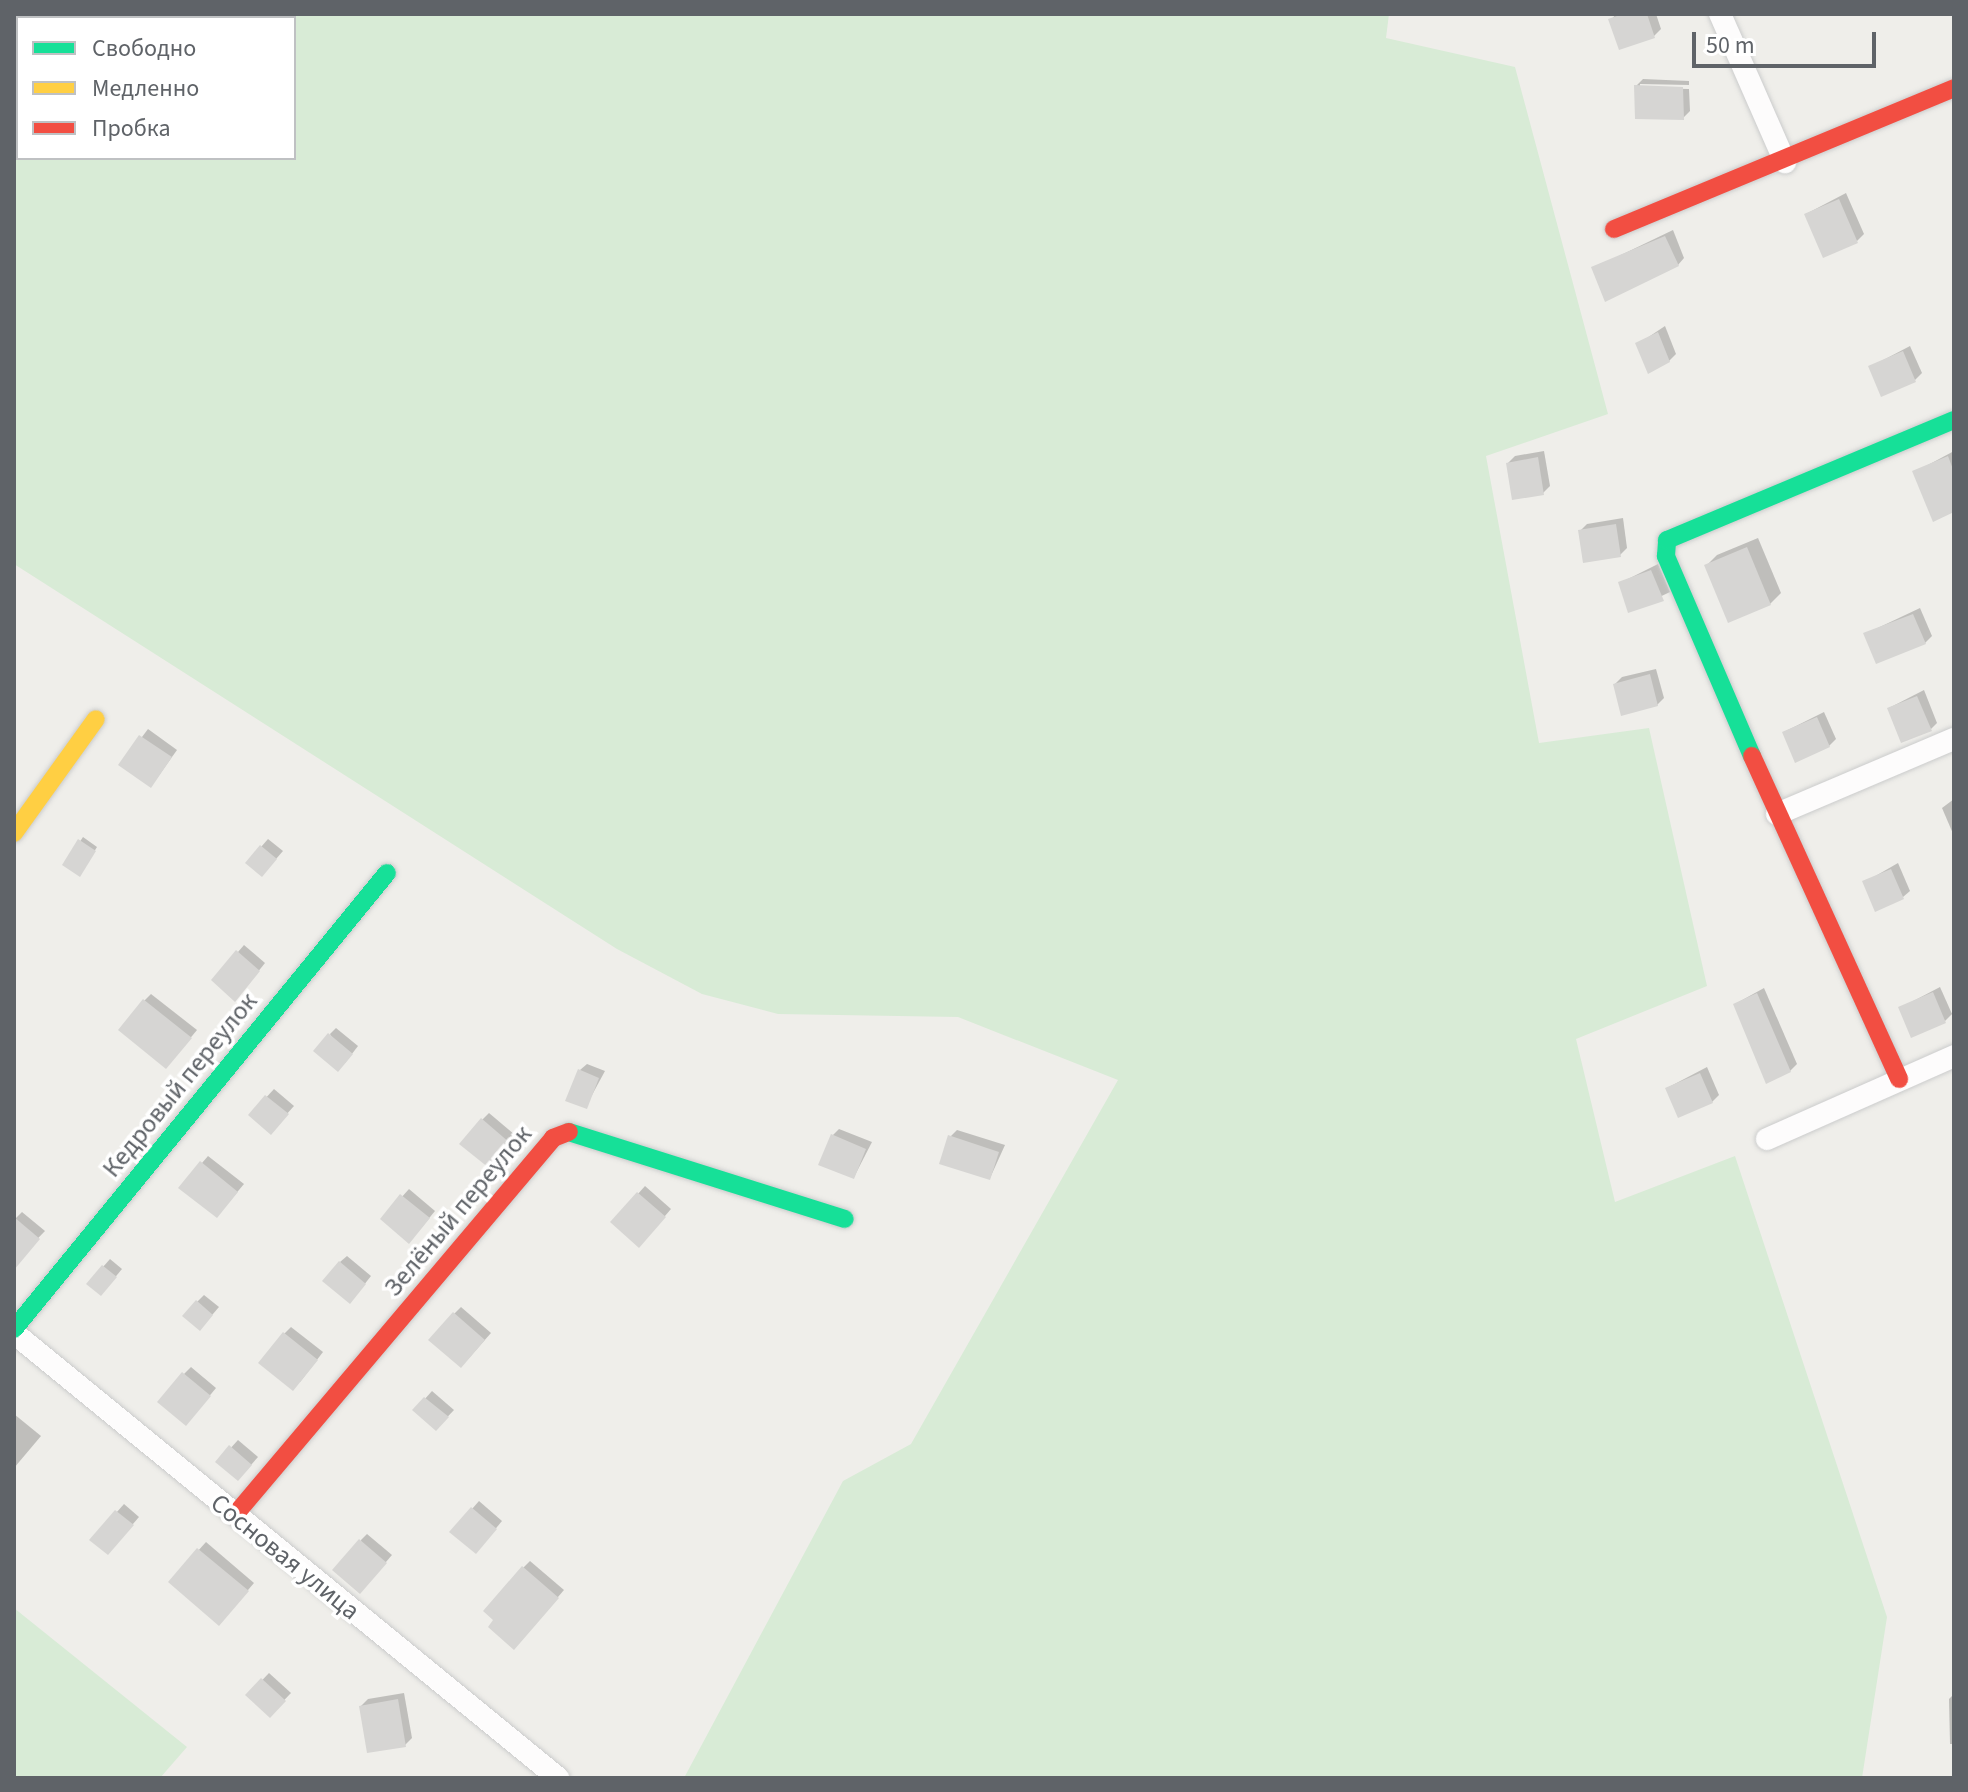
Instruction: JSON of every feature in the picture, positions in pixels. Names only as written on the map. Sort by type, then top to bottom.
[{"type":"street","points":[[1720,14],[1785,162]]},
{"type":"street","points":[[1614,229],[1785,162],[1954,88]]},
{"type":"street","points":[[1899,1079],[1777,814],[1666,556],[1667,540],[1954,420]]},
{"type":"street","points":[[14,833],[96,719]]},
{"type":"street","points":[[1777,814],[1954,739]]},
{"type":"street","name":"Кедровый переулок","points":[[14,1331],[387,873]]},
{"type":"street","points":[[1767,1139],[1954,1056]]},
{"type":"street","name":"Зелёный переулок","points":[[234,1516],[553,1138],[565,1131],[845,1219]]},
{"type":"street","name":"Сосновая улица","points":[[14,1331],[234,1516],[558,1778]]},
{"type":"green space","points":[[14,14],[1389,14],[1386,38],[1515,67],[1608,414],[1486,456],[1539,743],[1649,728],[1707,986],[1576,1039],[1615,1202],[1735,1156],[1887,1617],[1862,1778],[684,1778],[843,1481],[911,1444],[1118,1080],[958,1017],[778,1014],[702,994],[617,949],[14,564]]},
{"type":"green space","points":[[14,1608],[187,1747],[160,1778],[14,1778]]},
{"type":"building","points":[[1623,14],[1647,14],[1655,38],[1619,50],[1608,19]]},
{"type":"building","points":[[1634,85],[1683,87],[1684,120],[1635,119]]},
{"type":"building","points":[[1839,199],[1858,243],[1823,258],[1804,214]]},
{"type":"building","points":[[1665,236],[1679,266],[1605,302],[1591,267]]},
{"type":"building","points":[[1658,332],[1670,362],[1648,374],[1635,343]]},
{"type":"building","points":[[1903,351],[1916,382],[1881,397],[1868,366]]},
{"type":"building","points":[[1948,456],[1954,472],[1954,512],[1933,522],[1912,471]]},
{"type":"building","points":[[1538,457],[1544,495],[1512,500],[1506,463]]},
{"type":"building","points":[[1616,524],[1621,557],[1583,563],[1578,530]]},
{"type":"building","points":[[1747,547],[1771,605],[1728,623],[1704,565]]},
{"type":"building","points":[[1651,570],[1664,601],[1628,613],[1618,582]]},
{"type":"building","points":[[1913,614],[1926,644],[1876,664],[1863,633]]},
{"type":"building","points":[[1650,674],[1658,706],[1621,716],[1613,684]]},
{"type":"building","points":[[1917,696],[1932,731],[1901,743],[1887,708]]},
{"type":"building","points":[[1817,717],[1830,747],[1795,763],[1782,732]]},
{"type":"building","points":[[139,735],[172,757],[151,788],[118,765]]},
{"type":"building","points":[[78,839],[96,851],[80,877],[62,865]]},
{"type":"building","points":[[260,845],[277,859],[262,877],[245,863]]},
{"type":"building","points":[[1891,869],[1904,899],[1875,912],[1862,881]]},
{"type":"building","points":[[236,950],[260,971],[235,1002],[211,980]]},
{"type":"building","points":[[1933,992],[1946,1023],[1911,1038],[1898,1007]]},
{"type":"building","points":[[1757,993],[1791,1072],[1766,1084],[1733,1004]]},
{"type":"building","points":[[143,999],[192,1038],[166,1069],[118,1030]]},
{"type":"building","points":[[328,1033],[353,1054],[338,1072],[313,1051]]},
{"type":"building","points":[[578,1069],[599,1078],[587,1109],[565,1101]]},
{"type":"building","points":[[1700,1073],[1713,1103],[1678,1118],[1665,1088]]},
{"type":"building","points":[[265,1095],[289,1114],[271,1135],[248,1115]]},
{"type":"building","points":[[481,1118],[510,1143],[489,1168],[459,1144]]},
{"type":"building","points":[[831,1134],[866,1149],[854,1179],[818,1165]]},
{"type":"building","points":[[948,1135],[999,1152],[990,1180],[939,1164]]},
{"type":"building","points":[[200,1161],[238,1192],[217,1218],[178,1188]]},
{"type":"building","points":[[637,1192],[666,1217],[639,1248],[610,1222]]},
{"type":"building","points":[[400,1194],[430,1218],[409,1244],[380,1219]]},
{"type":"building","points":[[14,1217],[40,1239],[14,1270]]},
{"type":"building","points":[[339,1261],[366,1284],[350,1304],[322,1281]]},
{"type":"building","points":[[102,1265],[117,1277],[101,1296],[86,1284]]},
{"type":"building","points":[[196,1300],[213,1315],[200,1331],[182,1316]]},
{"type":"building","points":[[453,1312],[485,1340],[461,1368],[428,1340]]},
{"type":"building","points":[[283,1332],[318,1360],[293,1391],[258,1363]]},
{"type":"building","points":[[182,1372],[211,1396],[186,1426],[157,1402]]},
{"type":"building","points":[[424,1397],[449,1417],[436,1431],[412,1410]]},
{"type":"building","points":[[229,1445],[252,1465],[238,1481],[215,1462]]},
{"type":"building","points":[[471,1507],[497,1529],[476,1554],[449,1532]]},
{"type":"building","points":[[115,1510],[134,1525],[108,1555],[89,1540]]},
{"type":"building","points":[[359,1539],[387,1563],[360,1594],[332,1570]]},
{"type":"building","points":[[197,1548],[249,1591],[219,1626],[168,1582]]},
{"type":"building","points":[[522,1566],[559,1598],[514,1650],[488,1627],[493,1620],[483,1611]]},
{"type":"building","points":[[261,1678],[286,1701],[270,1718],[245,1695]]},
{"type":"building","points":[[398,1699],[406,1747],[367,1753],[359,1706]]},
{"type":"traffic: fast","points":[[1752,756],[1666,556],[1667,540],[1954,420]]},
{"type":"traffic: fast","points":[[14,1329],[387,873]]},
{"type":"traffic: fast","points":[[569,1132],[845,1219]]},
{"type":"traffic: slow","points":[[14,833],[96,719]]},
{"type":"traffic: jam","points":[[1614,229],[1954,88]]},
{"type":"traffic: jam","points":[[1752,756],[1899,1079]]},
{"type":"traffic: jam","points":[[234,1516],[553,1138],[569,1132]]}]
